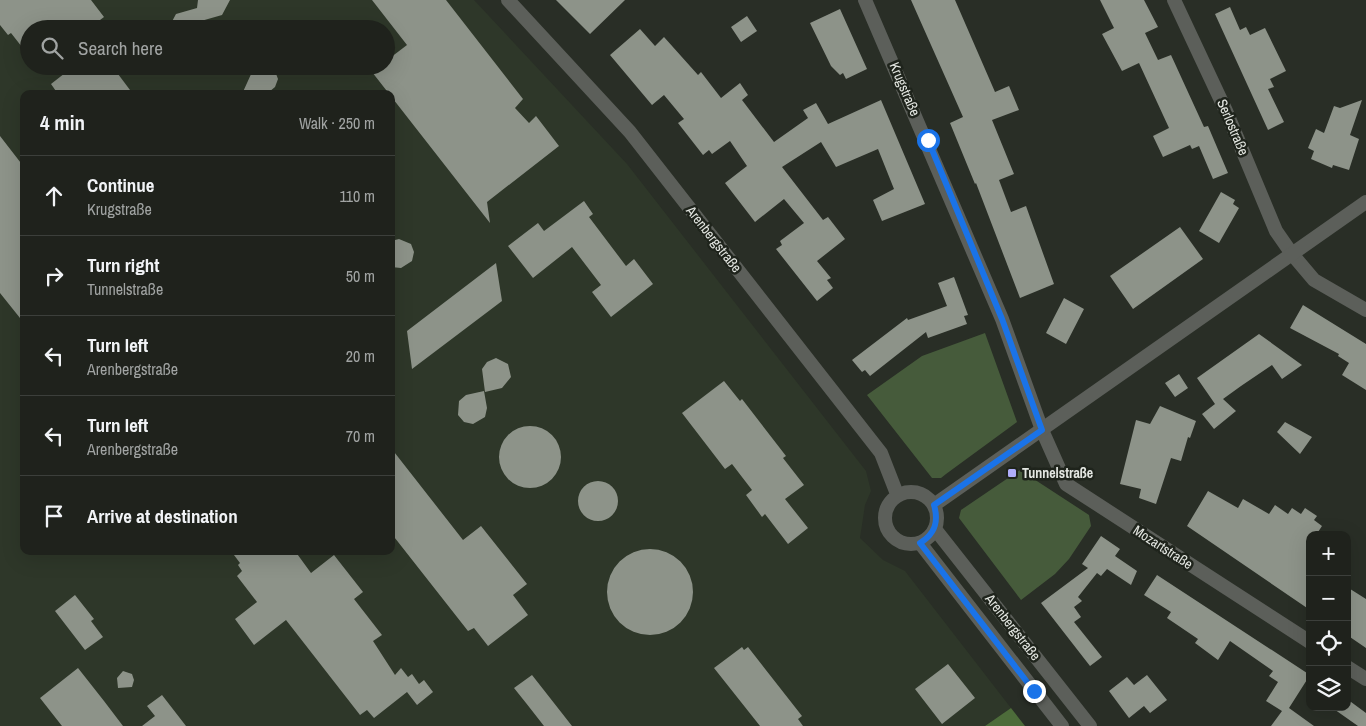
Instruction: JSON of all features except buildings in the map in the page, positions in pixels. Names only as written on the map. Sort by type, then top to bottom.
[{"type":"street","name":"Arenbergstraße","points":[[508,0],[630,132],[880,453],[897,494]]},
{"type":"street","name":"Krugstraße","points":[[865,0],[1002,319],[1042,430]]},
{"type":"street","name":"Serlostraße","points":[[1174,0],[1226,111],[1276,230],[1292,254],[1314,280],[1366,310]]},
{"type":"street","points":[[934,505],[1366,202]]},
{"type":"street","name":"Mozartstraße","points":[[1042,430],[1066,484],[1306,639]]},
{"type":"street","points":[[912,491],[925,495],[934,505],[937,516],[935,529],[928,538],[920,543],[905,544],[894,538],[886,528],[884,516],[886,509],[888,503],[897,494],[912,491]]},
{"type":"street","name":"Arenbergstraße","points":[[935,529],[1090,726]]},
{"type":"street","name":"Arenbergstraße","points":[[920,543],[1062,726]]},
{"type":"street","points":[[1351,670],[1366,679]]},
{"type":"shaded area","points":[[0,0],[474,0],[627,164],[866,471],[871,491],[865,505],[860,538],[883,560],[905,571],[1011,708],[985,726],[0,726]]},
{"type":"green space","points":[[985,333],[1017,422],[941,478],[932,478],[867,395],[922,356]]},
{"type":"green space","points":[[1020,470],[1089,515],[1091,526],[1069,559],[1055,574],[1021,600],[959,518],[961,510]]},
{"type":"green space","points":[[1011,708],[1025,726],[985,726]]},
{"type":"place","name":"Tunnelstraße","points":[[1012,473]]},
{"type":"route","points":[[928,140],[1002,319],[1042,430],[934,505],[937,516],[935,529],[928,538],[920,543],[1034,691]]}]
